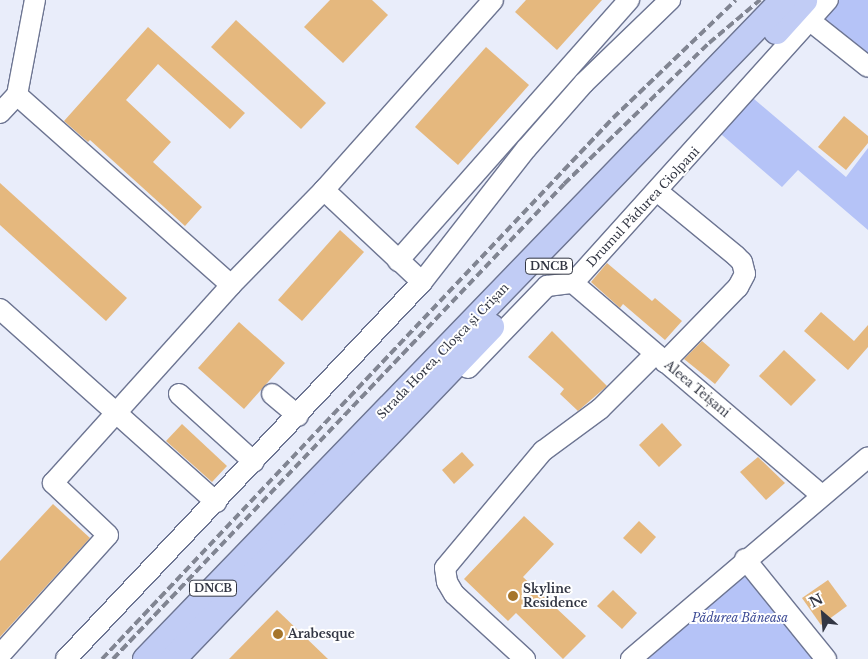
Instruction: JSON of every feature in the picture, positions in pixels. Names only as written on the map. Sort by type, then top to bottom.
[{"type":"main road","name":"Strada Horea, Cloșca și Crișan","points":[[178,653],[782,0]]},
{"type":"main road","name":"Strada Horea, Cloșca și Crișan","points":[[145,659],[290,530],[806,10]]},
{"type":"street","points":[[0,113],[17,95],[35,0]]},
{"type":"street","points":[[0,655],[108,535],[53,483],[231,285],[324,190],[493,0]]},
{"type":"street","points":[[398,261],[629,0]]},
{"type":"street","points":[[66,659],[298,416],[422,282],[564,105],[670,0]]},
{"type":"street","name":"Drumul Pădurea Ciolpani","points":[[573,283],[657,191],[806,10],[828,0]]},
{"type":"street","points":[[806,10],[868,67]]},
{"type":"street","points":[[17,95],[231,285]]},
{"type":"street","points":[[324,190],[422,282]]},
{"type":"street","points":[[525,659],[454,594],[447,582],[445,568],[543,451],[600,409],[660,358],[738,287],[745,274],[742,262],[736,256],[657,191]]},
{"type":"street","points":[[290,530],[547,286],[573,283]]},
{"type":"street","name":"Aleea Teișani","points":[[573,283],[821,494]]},
{"type":"street","points":[[0,309],[216,502]]},
{"type":"street","points":[[179,394],[254,462]]},
{"type":"street","points":[[272,394],[298,416]]},
{"type":"street","points":[[631,659],[821,494],[868,457]]},
{"type":"street","points":[[745,559],[826,659]]},
{"type":"green space","points":[[828,0],[868,0],[868,67],[809,20]]},
{"type":"green space","points":[[747,93],[846,177],[868,148],[868,230],[798,170],[782,187],[714,128]]},
{"type":"green space","name":"Pădurea Băneasa","points":[[745,559],[826,659],[631,659]]},
{"type":"building","points":[[330,0],[372,0],[388,15],[343,63],[304,27]]},
{"type":"building","points":[[526,0],[602,0],[557,50],[515,12]]},
{"type":"building","points":[[236,20],[326,103],[301,129],[211,47]]},
{"type":"building","points":[[148,27],[245,113],[230,129],[158,64],[126,100],[171,142],[153,162],[202,207],[185,226],[90,140],[88,142],[64,121]]},
{"type":"building","points":[[486,47],[529,85],[458,165],[415,127]]},
{"type":"building","points":[[844,116],[868,136],[868,143],[846,170],[818,147]]},
{"type":"building","points":[[0,183],[127,298],[106,321],[0,225]]},
{"type":"building","points":[[340,230],[364,252],[302,321],[278,300]]},
{"type":"building","points":[[607,263],[652,301],[655,298],[682,321],[665,340],[623,304],[620,308],[591,282]]},
{"type":"building","points":[[821,312],[854,341],[868,325],[868,347],[848,370],[804,331]]},
{"type":"building","points":[[239,322],[285,363],[244,409],[198,368]]},
{"type":"building","points":[[552,331],[607,386],[578,411],[560,394],[564,389],[528,357]]},
{"type":"building","points":[[702,341],[730,365],[715,384],[684,359]]},
{"type":"building","points":[[784,350],[816,380],[791,406],[759,376]]},
{"type":"building","points":[[662,423],[682,445],[659,467],[639,445]]},
{"type":"building","points":[[182,424],[227,466],[212,482],[166,441]]},
{"type":"building","points":[[462,452],[474,465],[454,484],[442,470]]},
{"type":"building","points":[[758,457],[785,483],[766,500],[740,472]]},
{"type":"building","points":[[53,504],[90,538],[0,637],[0,561]]},
{"type":"building","name":"Skyline Residence","points":[[524,516],[554,544],[523,577],[586,636],[563,659],[516,613],[508,621],[464,579]]},
{"type":"building","points":[[639,521],[656,537],[641,554],[623,538]]},
{"type":"building","points":[[828,580],[847,606],[821,625],[802,598]]},
{"type":"building","points":[[613,590],[637,613],[622,629],[597,606]]},
{"type":"building","name":"Arabesque","points":[[277,610],[328,659],[229,659]]},
{"type":"railway","points":[[102,659],[613,118],[736,0]]},
{"type":"railway","points":[[113,659],[564,184],[709,43],[760,0]]},
{"type":"place","name":"Skyline Residence","points":[[513,596]]},
{"type":"place","name":"Arabesque","points":[[278,634]]}]
